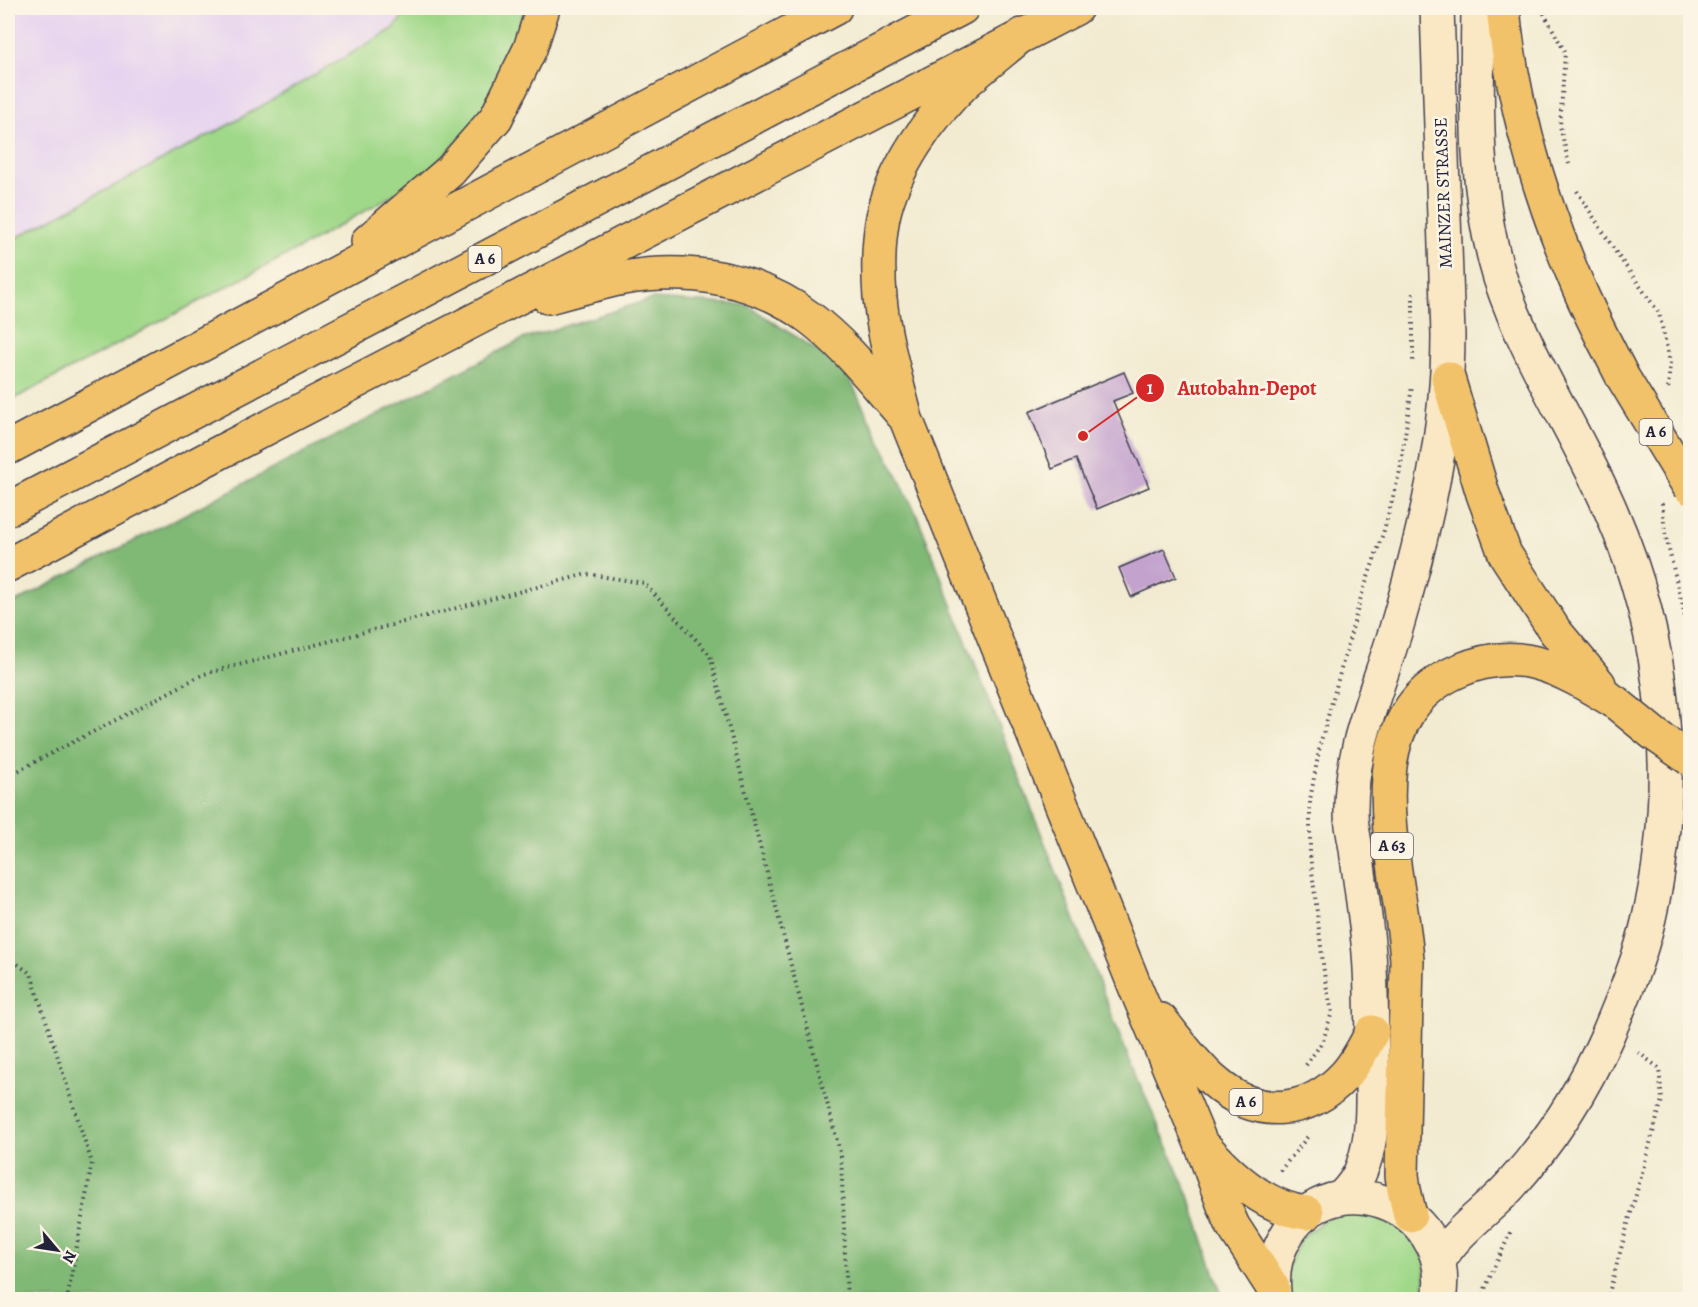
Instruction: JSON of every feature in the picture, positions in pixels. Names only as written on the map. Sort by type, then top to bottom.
[{"type":"highway","points":[[311,287],[450,171],[496,118],[530,49],[543,8]]},
{"type":"highway","points":[[8,448],[835,8]]},
{"type":"highway","name":"A 6","points":[[8,508],[962,8]]},
{"type":"highway","points":[[8,565],[1076,8]]},
{"type":"highway","points":[[1503,8],[1513,78],[1537,174],[1578,286],[1622,376]]},
{"type":"highway","points":[[1022,35],[965,83],[934,117],[919,139],[892,190],[884,215],[879,245],[880,299],[884,327],[906,419],[1136,989],[1200,1141],[1216,1188],[1233,1226],[1274,1294]]},
{"type":"highway","points":[[496,309],[623,278],[680,273],[707,275],[733,281],[758,288],[809,317],[830,334],[906,419]]},
{"type":"highway","name":"A 6","points":[[1622,376],[1690,463]]},
{"type":"highway","name":"A 6","points":[[1622,376],[1690,488]]},
{"type":"highway","points":[[1448,378],[1483,494],[1505,554],[1555,631],[1615,702],[1654,734],[1690,759]]},
{"type":"highway","name":"A 63","points":[[1410,1215],[1402,1174],[1406,928],[1389,828],[1388,807],[1392,752],[1412,709],[1422,696],[1437,682],[1473,664],[1488,660],[1514,659],[1543,664],[1576,678],[1615,702]]},
{"type":"highway","name":"A 6","points":[[1136,989],[1186,1051],[1216,1083],[1239,1099],[1263,1107],[1296,1106],[1320,1096],[1346,1074],[1372,1032]]},
{"type":"highway","points":[[1200,1141],[1224,1168],[1260,1195],[1282,1207],[1307,1213]]},
{"type":"main road","name":"MAINZER STRASSE","points":[[1341,1198],[1363,1167],[1371,1121],[1372,1032],[1369,953],[1351,813],[1354,771],[1366,719],[1395,632],[1425,525],[1442,431],[1448,378],[1437,8]]},
{"type":"main road","points":[[1439,1261],[1460,1234],[1508,1188],[1537,1154],[1572,1103],[1593,1067],[1621,1003],[1649,919],[1664,817],[1661,702],[1654,651],[1635,573],[1611,510],[1520,331],[1500,277],[1488,230],[1480,173],[1477,107],[1478,8]]},
{"type":"main road","points":[[1274,1294],[1274,1271],[1281,1247],[1294,1225],[1307,1213],[1323,1204],[1341,1198],[1359,1197],[1377,1199],[1395,1205],[1410,1215],[1428,1236],[1439,1261],[1442,1280],[1439,1299]]},
{"type":"path","points":[[8,776],[204,674],[587,574],[644,583],[711,655],[841,1156],[847,1299]]},
{"type":"path","points":[[8,957],[31,974],[92,1163],[67,1299]]},
{"type":"path","points":[[1607,1299],[1662,1100],[1659,1068],[1631,1046]]},
{"type":"shaded area","points":[[8,8],[410,8],[393,29],[234,122],[8,242]]},
{"type":"green space","points":[[410,8],[524,8],[519,27],[479,119],[424,177],[302,247],[8,402],[8,242],[234,122],[393,29]]},
{"type":"green space","points":[[652,299],[747,305],[844,368],[917,515],[1129,1059],[1188,1193],[1223,1299],[8,1300],[8,606],[523,339]]},
{"type":"green space","points":[[1361,1210],[1407,1231],[1425,1260],[1425,1299],[1289,1300],[1287,1269],[1301,1238],[1328,1217]]},
{"type":"building","points":[[1124,372],[1133,393],[1113,401],[1149,487],[1097,509],[1076,459],[1052,469],[1029,412]]},
{"type":"building","points":[[1164,549],[1176,577],[1131,597],[1119,568]]},
{"type":"railway","points":[[1686,1300],[1690,1283]]},
{"type":"place","name":"Autobahn-Depot","points":[[1083,436]]}]
